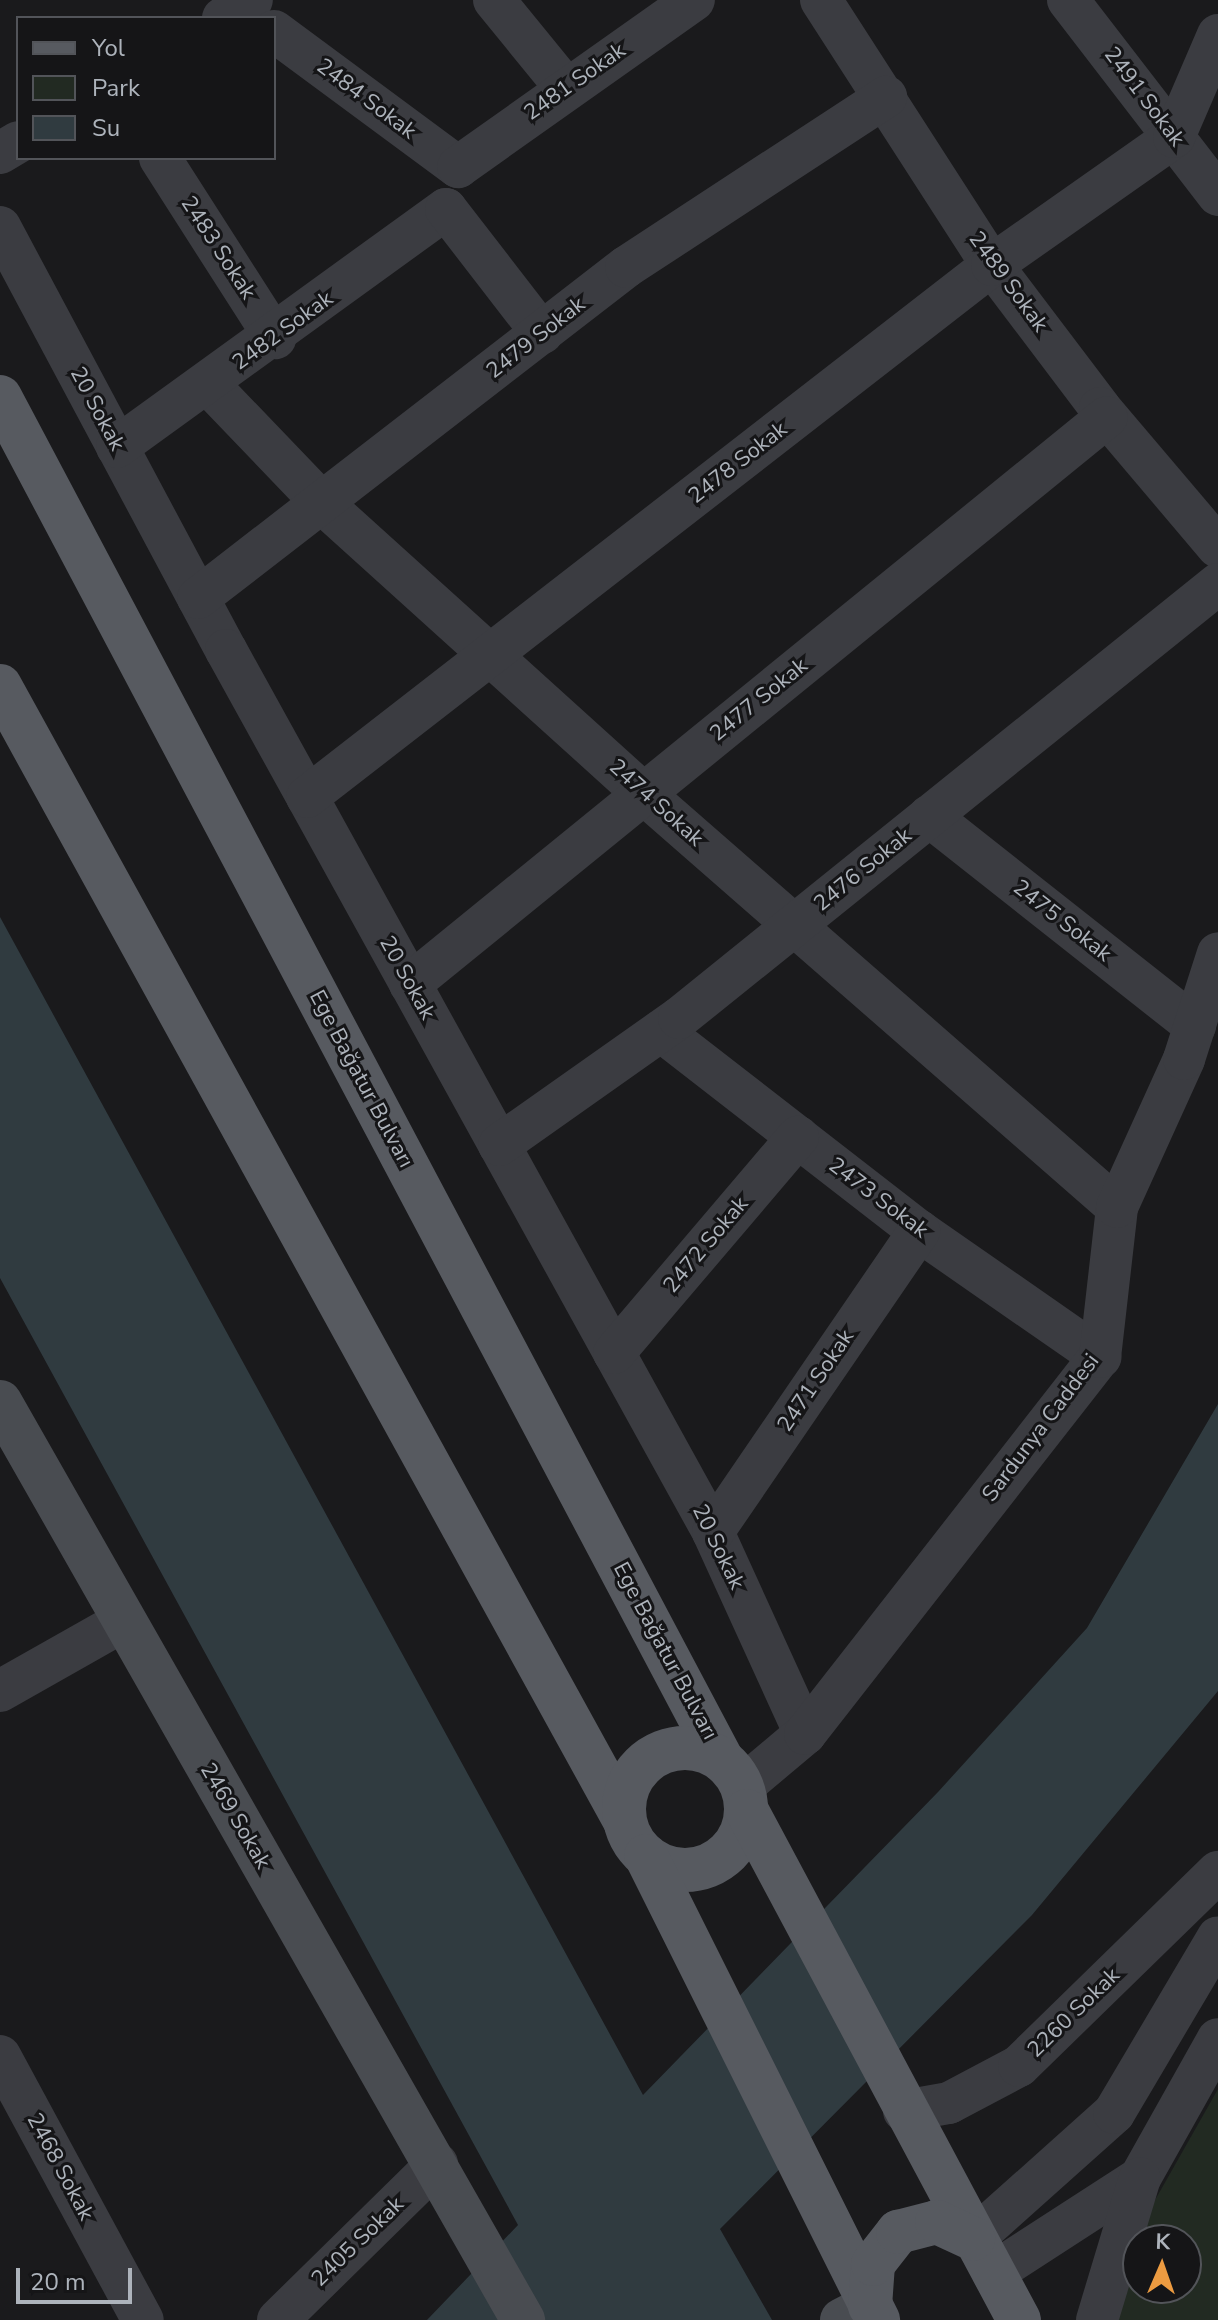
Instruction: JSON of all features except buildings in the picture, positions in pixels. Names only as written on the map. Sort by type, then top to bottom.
[{"type":"main road","name":"Ege Bağatur Bulvarı","points":[[0,397],[737,1786],[904,2111],[1019,2320]]},
{"type":"main road","points":[[0,686],[646,1856],[823,2213],[863,2315]]},
{"type":"main road","points":[[624,1819],[632,1779],[645,1763],[683,1748],[737,1786],[734,1847],[719,1861],[682,1871],[646,1856]]},
{"type":"main road","points":[[863,2315],[873,2264],[898,2232],[937,2222],[983,2256],[986,2307],[977,2320]]},
{"type":"street","points":[[494,0],[565,87]]},
{"type":"street","name":"2481 Sokak","points":[[458,167],[565,87],[694,0]]},
{"type":"street","name":"2489 Sokak","points":[[821,0],[992,265],[1107,417],[1218,547]]},
{"type":"street","name":"2491 Sokak","points":[[1068,0],[1218,195]]},
{"type":"street","name":"2484 Sokak","points":[[276,32],[458,167]]},
{"type":"street","points":[[1174,137],[1218,35]]},
{"type":"street","name":"2479 Sokak","points":[[198,598],[626,267],[886,97]]},
{"type":"street","name":"2478 Sokak","points":[[307,797],[992,265],[1174,137]]},
{"type":"street","name":"2483 Sokak","points":[[161,160],[275,338]]},
{"type":"street","name":"2482 Sokak","points":[[117,447],[275,338],[446,209],[542,333]]},
{"type":"street","name":"20 Sokak","points":[[0,227],[198,598],[713,1532],[805,1734]]},
{"type":"street","name":"2474 Sokak","points":[[209,385],[323,504],[644,794],[1117,1207]]},
{"type":"street","name":"2477 Sokak","points":[[410,984],[1107,417]]},
{"type":"street","name":"2476 Sokak","points":[[499,1145],[661,1031],[1218,584]]},
{"type":"street","name":"2475 Sokak","points":[[929,816],[1195,1026]]},
{"type":"street","name":"Sardunya Caddesi","points":[[737,1786],[805,1734],[1100,1357],[1117,1207],[1195,1026],[1218,953]]},
{"type":"street","name":"2473 Sokak","points":[[661,1031],[919,1231],[1100,1357]]},
{"type":"street","name":"2472 Sokak","points":[[614,1353],[798,1137]]},
{"type":"street","name":"2471 Sokak","points":[[713,1532],[919,1231]]},
{"type":"street","name":"2469 Sokak","points":[[0,1402],[122,1622],[437,2164],[523,2320]]},
{"type":"street","points":[[0,1691],[122,1622]]},
{"type":"street","name":"2260 Sokak","points":[[904,2111],[949,2103],[1019,2066],[1218,1872]]},
{"type":"street","points":[[983,2256],[1114,2113],[1218,1937]]},
{"type":"street","points":[[1097,2320],[1140,2178],[1218,2039]]},
{"type":"street","name":"2468 Sokak","points":[[0,2056],[143,2320]]},
{"type":"street","name":"2405 Sokak","points":[[278,2320],[437,2164]]},
{"type":"street","points":[[983,2256],[1140,2178]]},
{"type":"green space","points":[[1218,2089],[1218,2320],[1087,2320],[1122,2258],[1122,2304],[1202,2304],[1202,2224],[1141,2224]]},
{"type":"water","points":[[0,917],[643,2095],[938,1792],[1087,1628],[1218,1404],[1218,1691],[1032,1915],[720,2229],[772,2320],[427,2320],[518,2225],[0,1278]]}]
